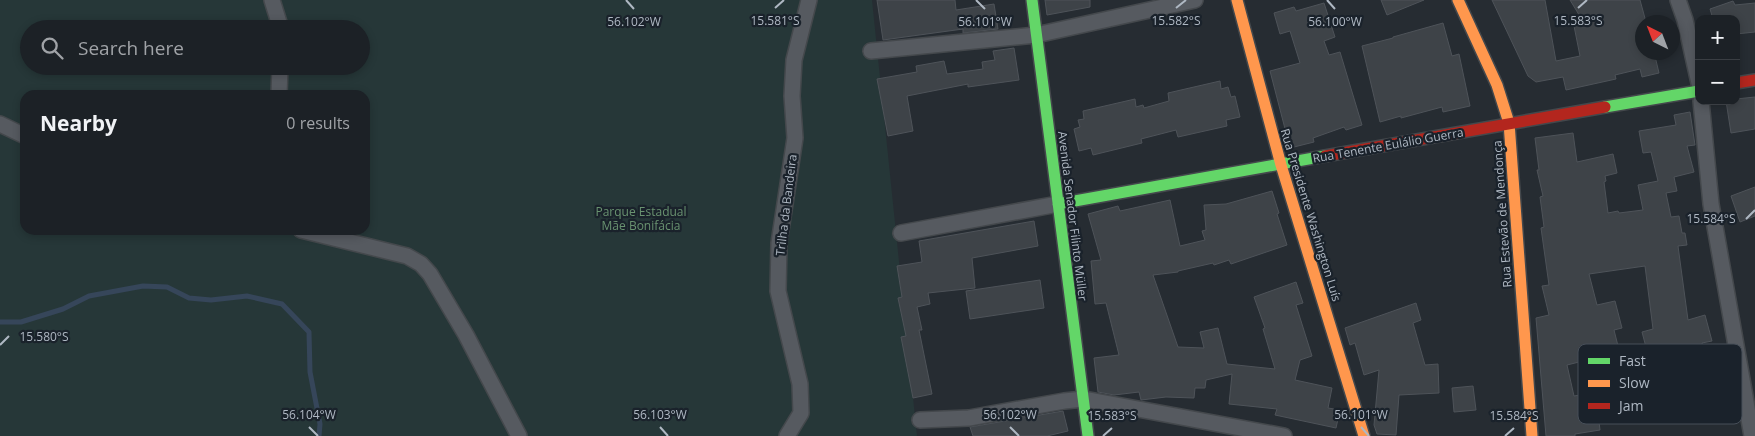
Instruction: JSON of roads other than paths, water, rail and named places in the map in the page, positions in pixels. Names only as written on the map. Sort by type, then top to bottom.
[{"type":"street","points":[[272,0],[278,20]]},
{"type":"street","name":"Trilha da Bandeira","points":[[787,436],[801,413],[800,384],[778,291],[779,243],[794,138],[792,96],[794,60],[809,0]]},
{"type":"street","name":"Avenida Senador Filinto Müller","points":[[1032,0],[1088,436]]},
{"type":"street","points":[[871,51],[1036,34],[1195,0]]},
{"type":"street","name":"Rua Presidente Washington Luís","points":[[1238,0],[1281,165],[1364,436]]},
{"type":"street","name":"Rua Estevão de Mendonça","points":[[1458,0],[1496,85],[1509,123],[1532,436]]},
{"type":"street","points":[[1678,0],[1685,20],[1695,65]]},
{"type":"street","points":[[279,90],[280,75]]},
{"type":"street","points":[[1740,83],[1755,80]]},
{"type":"street","name":"Rua Tenente Eulálio Guerra","points":[[901,233],[1509,123],[1695,92]]},
{"type":"street","points":[[1701,105],[1711,204],[1736,344]]},
{"type":"street","points":[[0,124],[20,134]]},
{"type":"street","points":[[321,235],[407,256],[421,264],[430,274],[466,334],[519,436]]},
{"type":"street","points":[[1742,379],[1752,436]]},
{"type":"street","points":[[920,420],[969,418],[1084,399],[1284,436]]},
{"type":"waterway","points":[[0,322],[21,322],[63,309],[89,296],[143,286],[167,287],[189,298],[211,300],[247,296],[282,304],[309,332],[310,372],[320,424],[319,436]]},
{"type":"park label","name":"Parque Estadual Mãe Bonifácia","points":[[641,218]]}]
